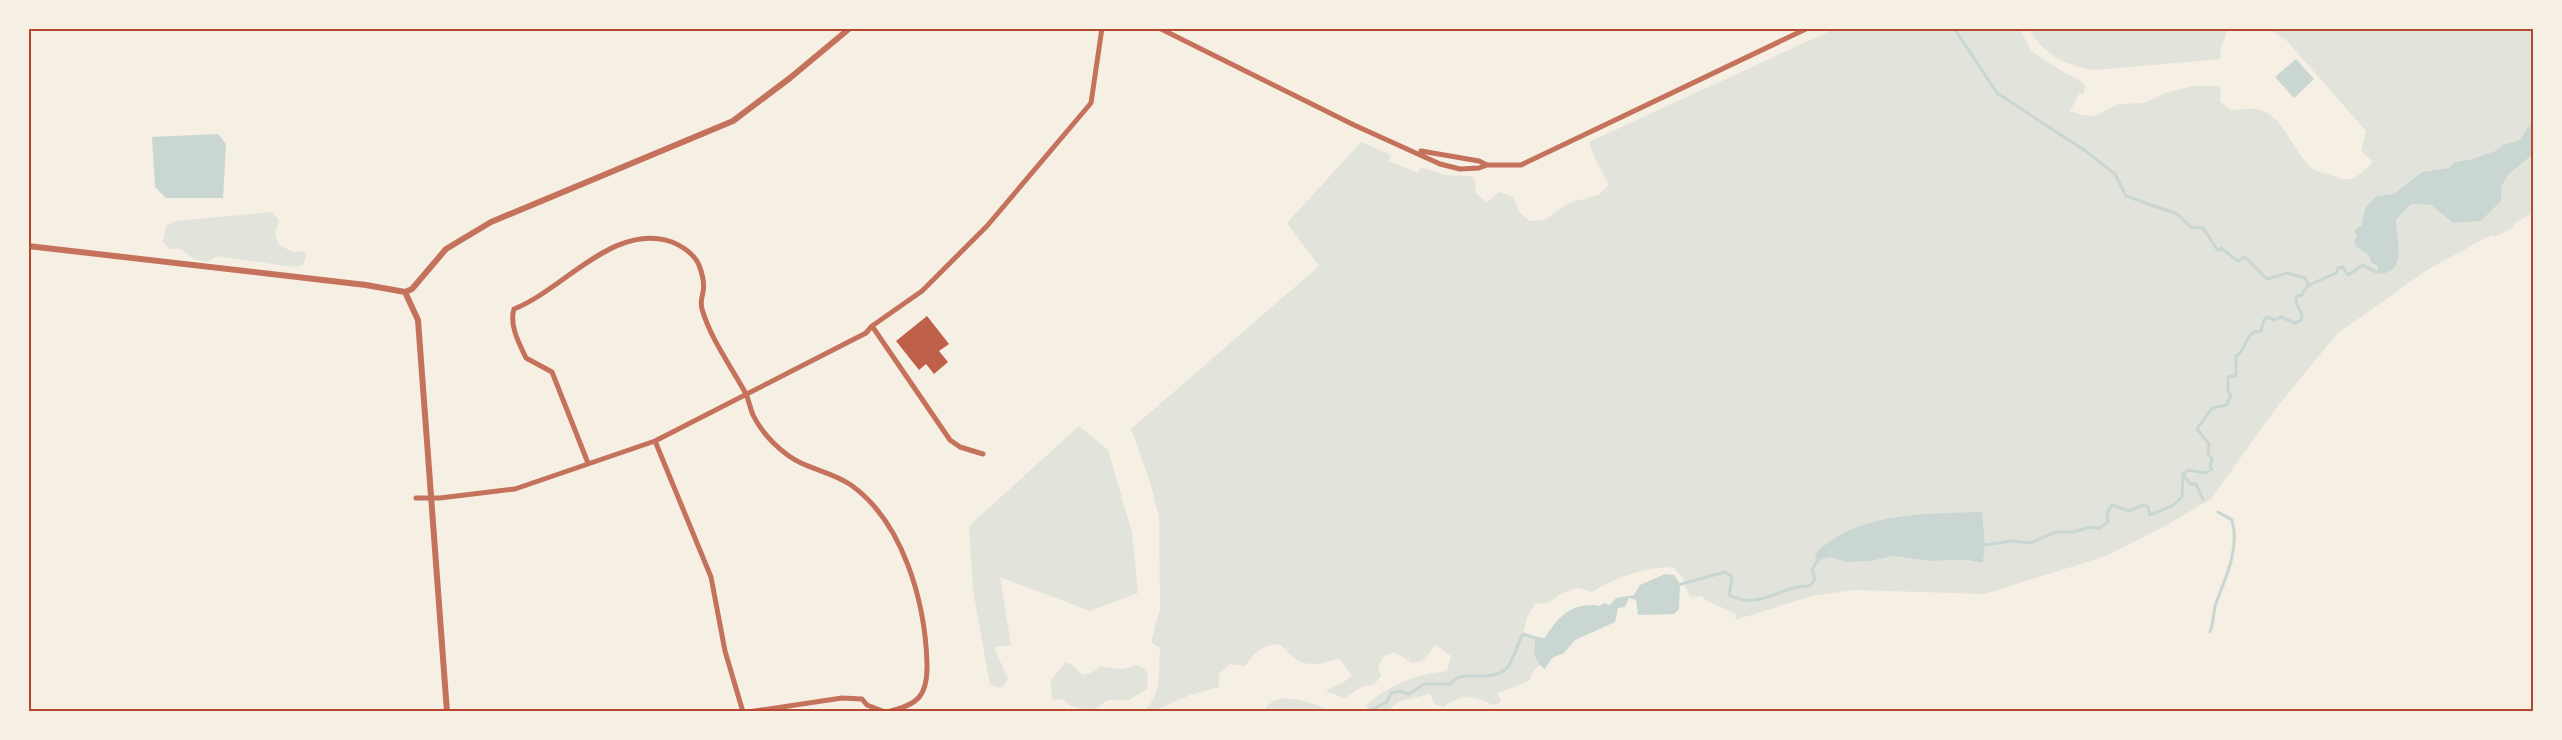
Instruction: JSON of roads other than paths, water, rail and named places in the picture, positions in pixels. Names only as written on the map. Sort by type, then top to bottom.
[{"type":"street","points":[[28,246],[366,285],[405,292],[412,289],[446,249],[491,222],[733,121],[790,78],[849,28]]},
{"type":"street","points":[[416,498],[515,489],[655,441],[747,396],[866,333],[872,326],[922,291],[987,226],[1091,103],[1102,28]]},
{"type":"street","points":[[1160,28],[1354,124],[1454,168],[1521,165],[1808,28]]},
{"type":"street","points":[[1413,150],[1479,161],[1487,165]]},
{"type":"street","points":[[588,463],[552,372],[526,358],[512,317],[514,309],[543,294],[608,249],[630,241],[654,238],[672,242],[693,254],[704,279],[701,309],[716,343],[769,439],[800,463],[825,471],[851,485],[881,512],[918,592],[928,673],[925,689],[919,700],[907,708],[886,711],[867,705],[862,699],[842,698],[748,711]]},
{"type":"street","points":[[405,292],[418,320],[447,711]]},
{"type":"street","points":[[872,326],[950,440],[960,447],[983,454]]},
{"type":"street","points":[[655,441],[711,577],[725,651],[743,711]]},
{"type":"waterway","points":[[1954,28],[1997,93],[2087,152],[2115,174],[2126,196],[2177,214],[2191,227],[2203,228],[2218,251],[2221,248],[2238,261],[2245,257],[2267,279],[2287,273],[2305,278],[2309,286]]},
{"type":"waterway","points":[[1983,545],[2012,541],[2030,543],[2056,532],[2073,532],[2091,527],[2100,528],[2108,522],[2107,513],[2112,505],[2129,511],[2144,505],[2148,507],[2150,515],[2172,506],[2182,497],[2183,474],[2188,470],[2206,473],[2212,469],[2210,467],[2212,458],[2208,454],[2209,444],[2197,429],[2212,408],[2227,405],[2231,395],[2228,392],[2228,377],[2236,376],[2236,356],[2243,349],[2249,337],[2261,331],[2264,320],[2268,317],[2275,320],[2281,317],[2295,323],[2301,320],[2302,314],[2296,303],[2297,296],[2302,295],[2307,286],[2336,273],[2338,268],[2343,267],[2348,275],[2363,265],[2376,272],[2381,271]]},
{"type":"waterway","points":[[2184,476],[2190,484],[2196,484],[2203,499]]},
{"type":"waterway","points":[[2210,632],[2216,603],[2231,562],[2234,541],[2232,520],[2218,512]]},
{"type":"waterway","points":[[1678,585],[1725,572],[1732,577],[1729,595],[1740,599],[1761,599],[1789,589],[1810,586],[1815,579],[1812,570],[1818,560]]},
{"type":"waterway","points":[[1369,711],[1387,702],[1391,693],[1400,691],[1409,694],[1424,684],[1450,684],[1462,676],[1491,676],[1499,673],[1509,666],[1523,634],[1539,639]]}]
